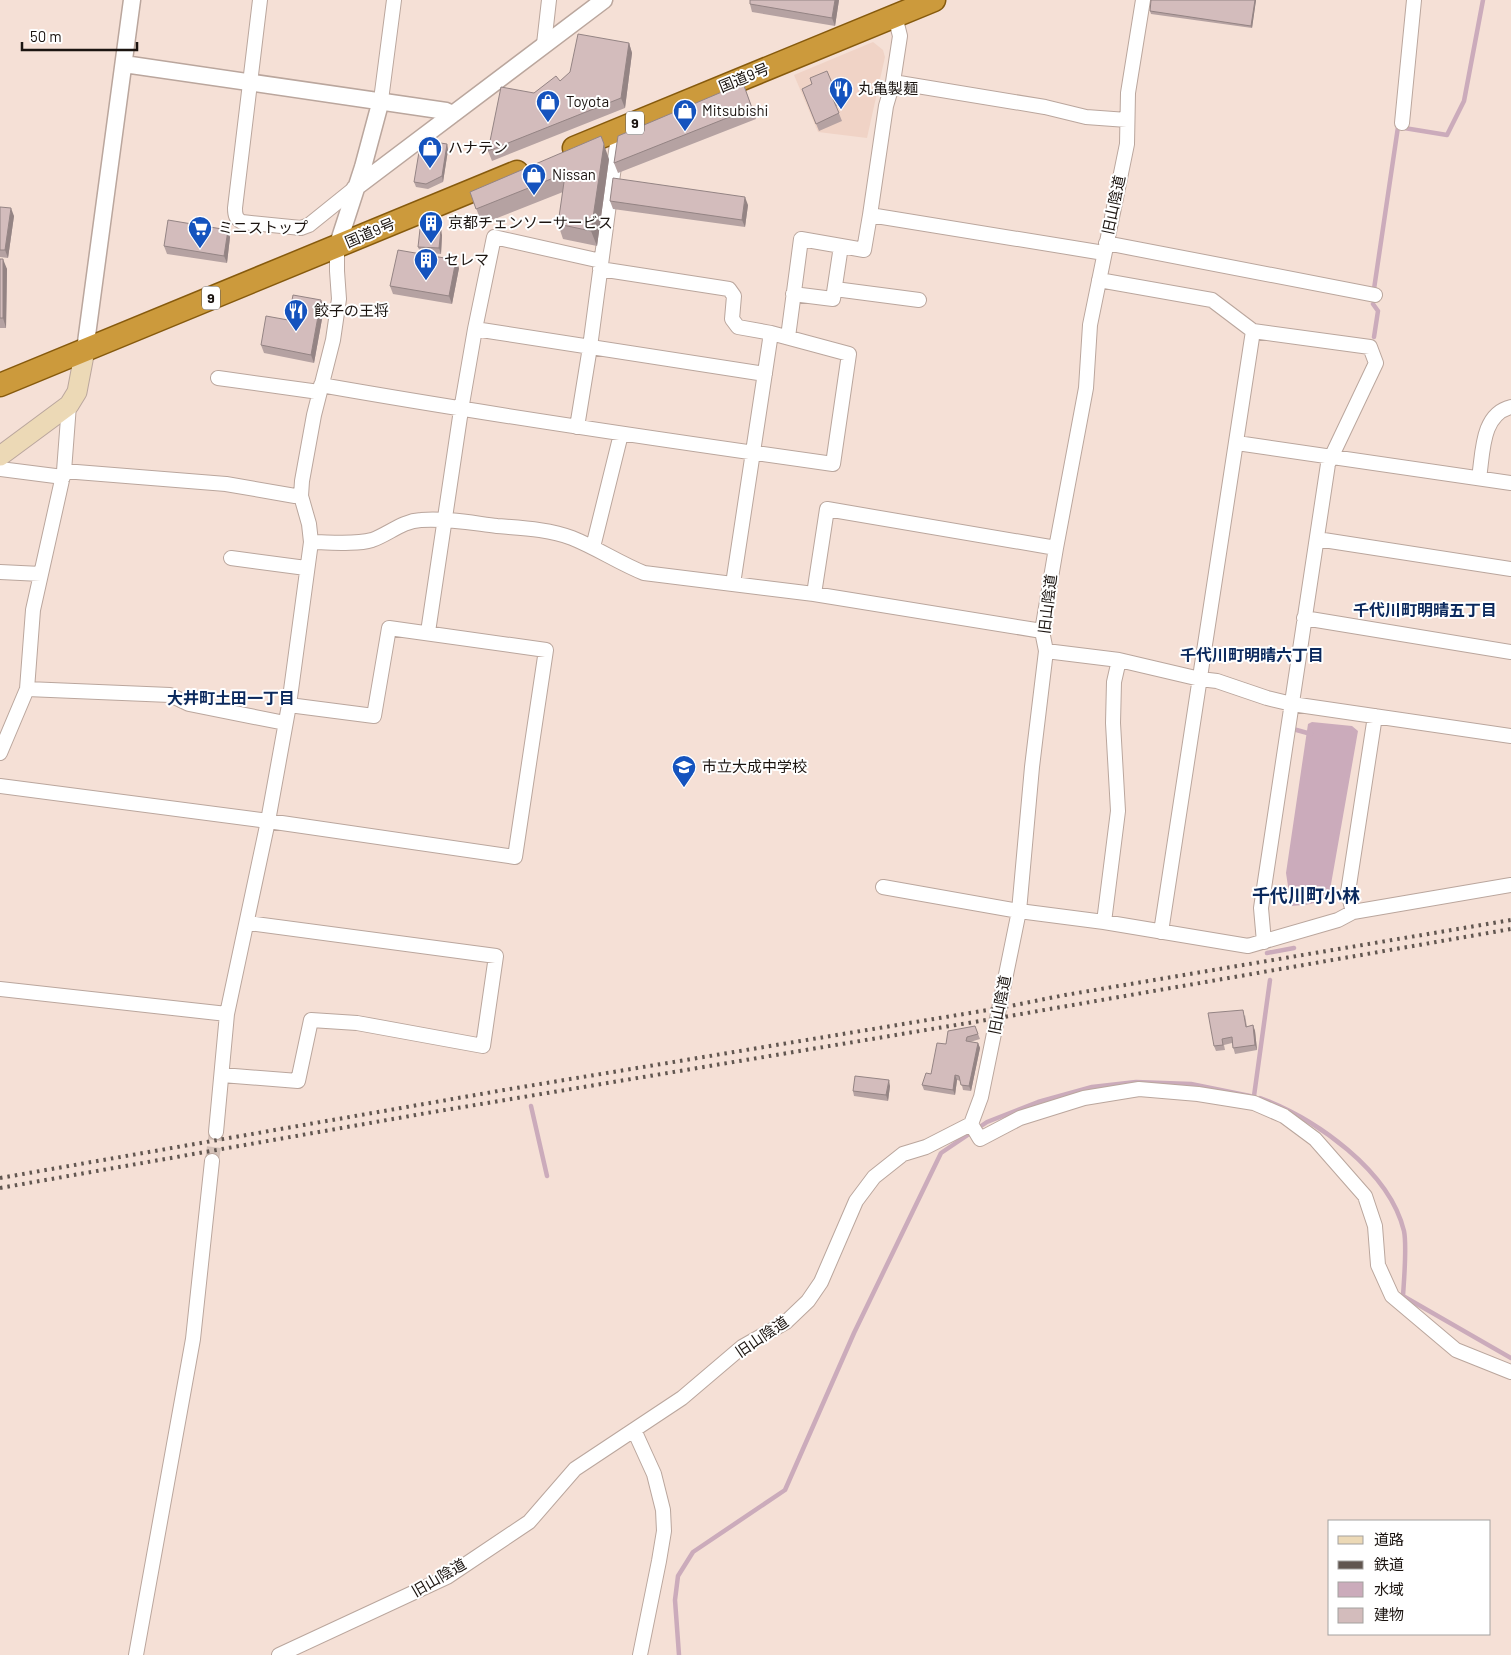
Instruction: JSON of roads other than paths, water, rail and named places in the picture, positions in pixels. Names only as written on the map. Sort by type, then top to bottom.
[{"type":"highway","name":"国道9号","points":[[0,385],[934,0]]},
{"type":"main road","points":[[0,456],[68,405],[77,392],[85,350]]},
{"type":"street","points":[[85,350],[132,0]]},
{"type":"street","points":[[260,0],[235,214],[237,220],[242,222],[301,228],[310,225],[355,188],[604,0]]},
{"type":"street","points":[[216,1132],[228,1014],[248,923],[289,705],[311,542],[309,524],[301,496],[314,415],[333,340],[339,300],[337,247],[363,167],[381,100],[394,0]]},
{"type":"street","points":[[544,44],[549,0]]},
{"type":"street","name":"旧山陰道","points":[[279,1655],[447,1577],[528,1522],[576,1468],[682,1398],[742,1348],[786,1322],[808,1301],[821,1282],[856,1201],[874,1176],[903,1154],[926,1147],[971,1124],[981,1098],[1019,911],[1032,767],[1046,651],[1042,631],[1086,388],[1090,325],[1127,144],[1128,93],[1143,0]]},
{"type":"street","points":[[1402,123],[1414,0]]},
{"type":"street","points":[[788,337],[800,239],[864,250],[886,106],[894,82],[900,36],[895,16]]},
{"type":"street","points":[[124,64],[381,100],[446,111],[453,114]]},
{"type":"street","points":[[894,82],[1046,107],[1086,117],[1127,120]]},
{"type":"street","points":[[577,427],[590,347],[617,144],[613,132]]},
{"type":"street","points":[[870,215],[1105,248],[1375,295]]},
{"type":"street","points":[[218,378],[320,388],[461,410],[577,427],[620,434],[833,464],[849,354],[788,337],[738,327],[732,319],[734,296],[729,289],[601,265],[494,237],[461,410],[428,632]]},
{"type":"street","points":[[793,294],[833,299],[841,246]]},
{"type":"street","points":[[1099,280],[1212,300],[1253,331],[1370,347],[1376,363],[1328,464],[1260,908],[1264,942]]},
{"type":"street","points":[[835,289],[919,300]]},
{"type":"street","points":[[475,329],[765,374]]},
{"type":"street","points":[[1161,932],[1253,331]]},
{"type":"street","points":[[733,584],[771,333]]},
{"type":"street","points":[[0,754],[27,689],[33,610],[63,474],[68,405]]},
{"type":"street","points":[[1479,478],[1487,430],[1492,418],[1504,409],[1511,407]]},
{"type":"street","points":[[593,547],[620,434]]},
{"type":"street","points":[[1237,443],[1511,484]]},
{"type":"street","points":[[0,469],[226,484],[301,496]]},
{"type":"street","points":[[814,594],[827,508],[1056,548]]},
{"type":"street","points":[[311,542],[372,540],[403,523],[420,520],[445,520],[539,530],[570,537],[593,547],[620,564],[644,573],[814,594],[1042,631]]},
{"type":"street","points":[[1316,539],[1511,569]]},
{"type":"street","points":[[231,558],[306,568]]},
{"type":"street","points":[[0,572],[41,574]]},
{"type":"street","points":[[1304,618],[1511,652]]},
{"type":"street","points":[[0,786],[268,821],[515,857],[546,650],[389,628],[374,716],[289,705]]},
{"type":"street","points":[[1046,651],[1118,660],[1200,680],[1217,681],[1267,698],[1292,704],[1511,736]]},
{"type":"street","points":[[1104,922],[1118,811],[1114,682],[1118,660]]},
{"type":"street","points":[[27,689],[170,694],[189,704],[286,723]]},
{"type":"street","points":[[1354,912],[1348,892],[1375,716]]},
{"type":"street","points":[[883,887],[1019,911],[1104,922],[1248,946],[1338,920],[1354,912],[1511,885]]},
{"type":"street","points":[[222,1075],[298,1081],[311,1020],[357,1023],[483,1046],[496,956],[248,923]]},
{"type":"street","points":[[0,990],[228,1014]]},
{"type":"street","points":[[971,1124],[980,1139],[1020,1118],[1047,1109],[1084,1098],[1139,1088],[1198,1094],[1254,1103],[1284,1116],[1315,1139],[1365,1196],[1375,1226],[1378,1265],[1392,1296],[1456,1350],[1511,1372]]},
{"type":"street","points":[[136,1655],[193,1339],[212,1161]]},
{"type":"street","points":[[634,1430],[654,1474],[663,1510],[664,1531],[640,1655]]},
{"type":"water","points":[[1312,722],[1352,726],[1358,731],[1330,890],[1318,902],[1291,906],[1286,873],[1308,724]]},
{"type":"waterway","points":[[1374,289],[1398,127],[1447,135],[1464,101],[1483,0]]},
{"type":"waterway","points":[[1373,304],[1378,311],[1374,337]]},
{"type":"waterway","points":[[1293,729],[1311,734]]},
{"type":"waterway","points":[[1267,953],[1294,948]]},
{"type":"waterway","points":[[1254,1096],[1270,980]]},
{"type":"waterway","points":[[679,1655],[675,1600],[678,1576],[693,1552],[785,1490],[854,1333],[941,1153],[987,1122],[1038,1102],[1092,1087],[1136,1082],[1191,1084],[1250,1096]]},
{"type":"waterway","points":[[1260,1098],[1282,1107],[1326,1133],[1367,1168],[1383,1187],[1396,1209],[1404,1231],[1403,1296],[1511,1358]]},
{"type":"waterway","points":[[531,1106],[547,1176]]},
{"type":"tunnel","points":[[212,1161],[216,1132]]},
{"type":"railway","points":[[0,1178],[504,1090],[1000,1008],[1065,995],[1511,920]]},
{"type":"railway","points":[[0,1188],[427,1113],[998,1018],[1511,929]]},
{"type":"place","name":"丸亀製麺","points":[[841,110]]},
{"type":"place","name":"Toyota","points":[[548,123]]},
{"type":"place","name":"Mitsubishi","points":[[685,132]]},
{"type":"place","name":"ハナテン","points":[[430,169]]},
{"type":"place","name":"Nissan","points":[[534,196]]},
{"type":"place","name":"京都チェンソーサービス","points":[[431,244]]},
{"type":"place","name":"ミニストップ","points":[[200,249]]},
{"type":"place","name":"セレマ","points":[[426,281]]},
{"type":"place","name":"餃子の王将","points":[[296,332]]},
{"type":"place","name":"市立大成中学校","points":[[684,788]]},
{"type":"district","name":"千代川町明晴五丁目","points":[[1425,610]]},
{"type":"district","name":"千代川町明晴六丁目","points":[[1252,655]]},
{"type":"district","name":"大井町土田一丁目","points":[[231,698]]},
{"type":"district","name":"千代川町小林","points":[[1306,896]]}]
